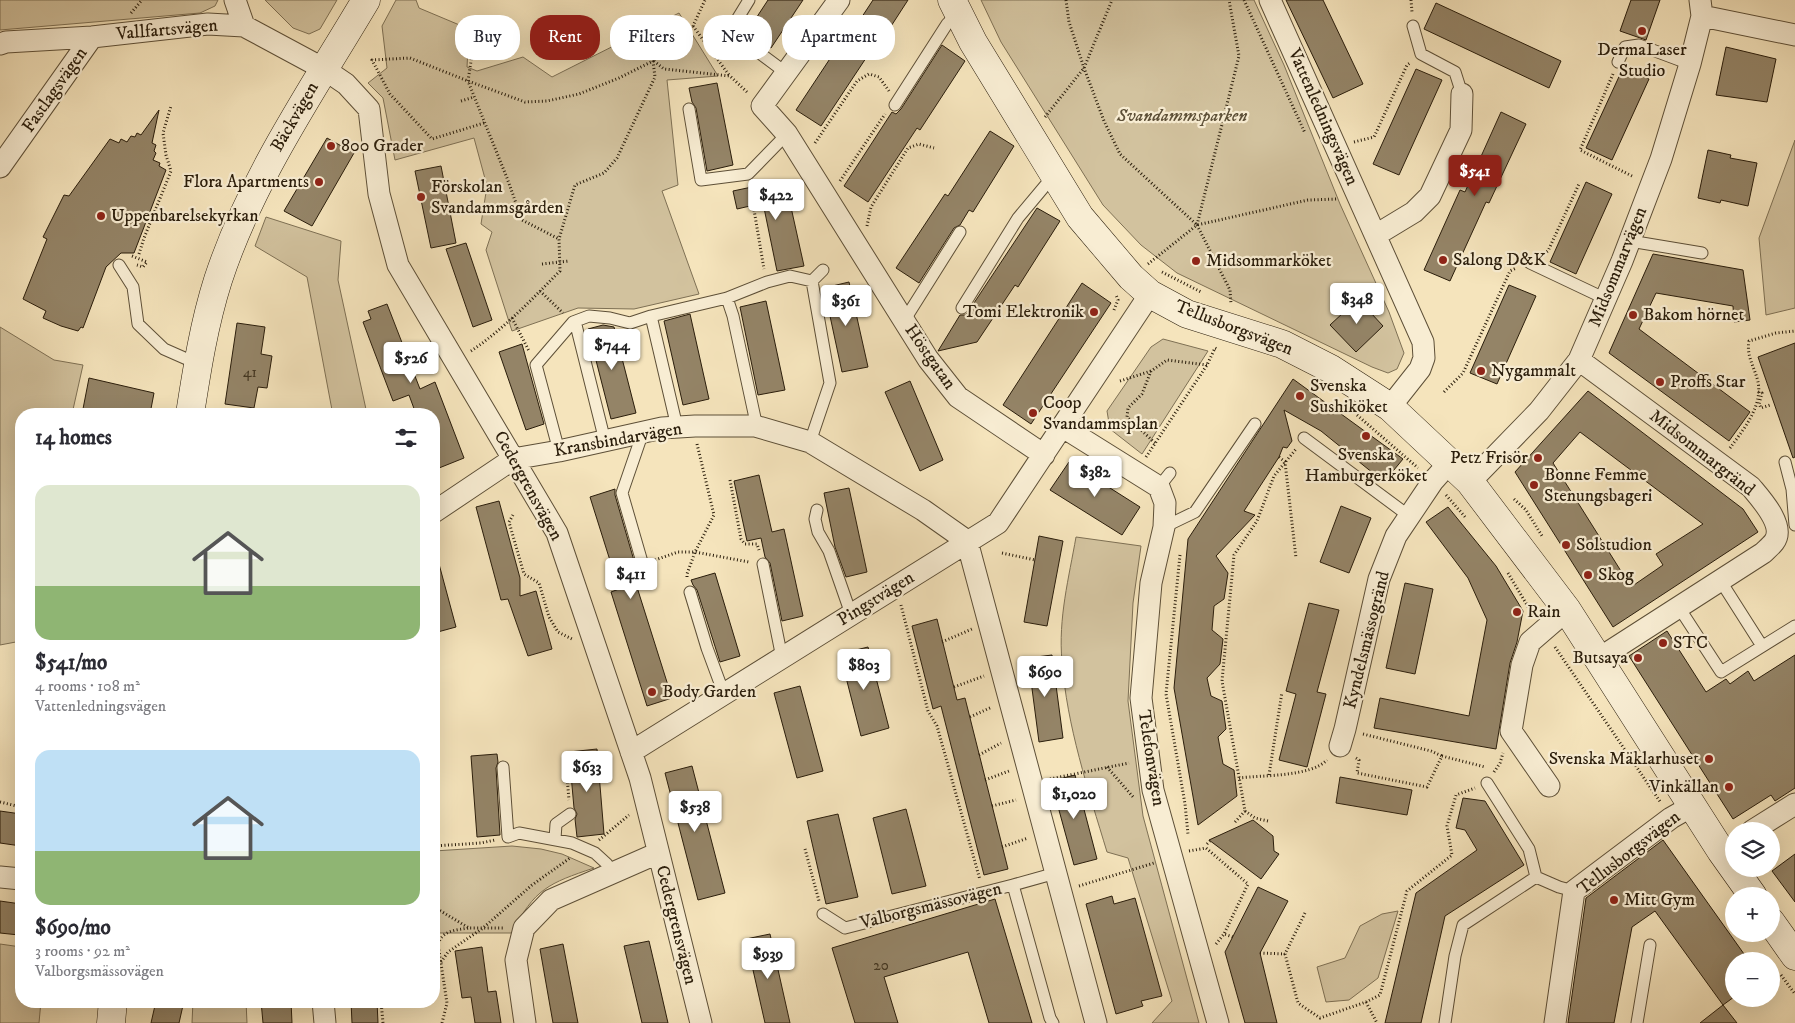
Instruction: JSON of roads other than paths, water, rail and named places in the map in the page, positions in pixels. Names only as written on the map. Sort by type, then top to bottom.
[{"type":"street","points":[[235,0],[244,26]]},
{"type":"street","name":"Bäckvägen","points":[[191,408],[198,364],[218,281],[232,241],[249,202],[272,159],[366,0]]},
{"type":"street","points":[[785,72],[839,0]]},
{"type":"street","name":"Vattenledningsvägen","points":[[1270,0],[1423,342],[1424,358],[1420,369],[1390,407]]},
{"type":"street","name":"Tellusborgsvägen","points":[[955,6],[973,42],[1080,217],[1132,277],[1150,294],[1187,314],[1282,344],[1331,369],[1390,407],[1441,471],[1470,482],[1567,610],[1598,659],[1681,812],[1725,845]]},
{"type":"street","name":"Midsommarvägen","points":[[1470,482],[1538,411],[1579,360],[1630,241],[1661,159],[1690,64],[1701,8],[1795,35]]},
{"type":"street","name":"Vallfartsvägen","points":[[0,44],[6,42],[92,37],[208,24],[244,26],[324,69]]},
{"type":"street","name":"Fastlagsvägen","points":[[0,167],[92,37]]},
{"type":"street","name":"Cedergrensvägen","points":[[324,69],[346,84],[369,109],[379,194],[398,265],[557,533],[640,778],[701,1023]]},
{"type":"street","name":"Höstgatan","points":[[785,72],[762,106],[787,134],[928,359],[958,397],[1044,455]]},
{"type":"street","points":[[1376,235],[1414,212],[1430,196],[1461,130],[1462,94]]},
{"type":"street","name":"Pingstvägen","points":[[630,752],[998,523],[1150,294]]},
{"type":"street","name":"Midsommargränd","points":[[1579,360],[1750,487],[1767,506],[1778,532],[1775,541],[1762,553],[1598,659]]},
{"type":"street","name":"Kransbindarvägen","points":[[440,508],[513,459],[559,451],[662,428],[755,426],[810,442],[923,510],[967,541]]},
{"type":"street","name":"Telefonvägen","points":[[1063,427],[1164,480],[1164,527],[1151,583],[1141,698],[1153,790],[1184,855],[1218,1023]]},
{"type":"street","name":"Kyndelsmässogränd","points":[[1340,746],[1379,579],[1396,536],[1441,471]]},
{"type":"street","points":[[967,541],[1096,1023]]},
{"type":"street","points":[[1549,786],[1511,731],[1522,665],[1530,642],[1567,610]]},
{"type":"street","points":[[1766,822],[1795,804]]},
{"type":"street","name":"Tellusborgsvägen","points":[[1555,1023],[1574,891],[1681,812]]},
{"type":"street","points":[[525,1023],[516,960],[524,928],[551,900],[658,853]]},
{"type":"street","points":[[0,877],[15,878]]},
{"type":"street","points":[[1780,935],[1795,956]]},
{"type":"street","points":[[111,1023],[112,1008]]},
{"type":"street","points":[[324,1008],[325,1023]]},
{"type":"lane","points":[[749,0],[730,31],[785,72]]},
{"type":"lane","points":[[895,105],[947,24],[955,6]]},
{"type":"lane","points":[[1413,26],[1421,54],[1455,72],[1462,94]]},
{"type":"lane","points":[[1618,62],[1625,47],[1639,45],[1690,64]]},
{"type":"lane","points":[[689,109],[701,180],[748,174],[787,134]]},
{"type":"lane","points":[[962,308],[1018,218],[1054,174]]},
{"type":"lane","points":[[904,321],[960,232]]},
{"type":"lane","points":[[1630,241],[1702,253]]},
{"type":"lane","points":[[1530,263],[1606,299]]},
{"type":"lane","points":[[119,265],[133,287],[138,324],[164,349],[198,364]]},
{"type":"lane","points":[[812,281],[823,270]]},
{"type":"lane","points":[[559,451],[536,365],[573,322],[589,316],[630,322],[727,298],[767,282],[790,276],[812,281]]},
{"type":"lane","points":[[810,442],[830,383],[812,281]]},
{"type":"lane","points":[[727,298],[733,316],[755,418],[755,426]]},
{"type":"lane","points":[[652,316],[686,427]]},
{"type":"lane","points":[[573,322],[576,325],[605,441]]},
{"type":"lane","points":[[1164,527],[1195,512],[1255,424]]},
{"type":"lane","points":[[642,562],[622,494],[643,432]]},
{"type":"lane","points":[[1304,438],[1410,516]]},
{"type":"lane","points":[[1785,462],[1792,489],[1795,525]]},
{"type":"lane","points":[[817,510],[815,520],[818,532],[829,551],[851,614]]},
{"type":"lane","points":[[763,564],[782,658]]},
{"type":"lane","points":[[1720,580],[1762,646]]},
{"type":"lane","points":[[690,592],[707,648],[724,694]]},
{"type":"lane","points":[[1678,606],[1720,672],[1795,626]]},
{"type":"lane","points":[[503,767],[508,837],[519,833],[572,843],[594,853],[607,864]]},
{"type":"lane","points":[[1487,783],[1529,849],[1536,877]]},
{"type":"lane","points":[[555,839],[556,824],[570,814]]},
{"type":"lane","name":"Valborgsmässovägen","points":[[823,914],[845,928],[1056,873]]},
{"type":"lane","points":[[1536,877],[1574,891]]},
{"type":"lane","points":[[1446,1023],[1455,956],[1463,925],[1536,877]]},
{"type":"lane","name":"Valborgsmässovägen","points":[[1013,885],[1053,1023]]},
{"type":"lane","points":[[1637,1023],[1650,946]]},
{"type":"place","name":"DermaLaser Studio","points":[[1642,31]]},
{"type":"place","name":"800 Grader","points":[[331,146]]},
{"type":"place","name":"Flora Apartments","points":[[319,182]]},
{"type":"place","name":"Förskolan Svandammsgården","points":[[421,197]]},
{"type":"place","name":"Uppenbarelsekyrkan","points":[[101,216]]},
{"type":"place","name":"Salong D&K","points":[[1443,260]]},
{"type":"place","name":"Midsommarköket","points":[[1196,261]]},
{"type":"place","name":"Tomi Elektronik","points":[[1094,312]]},
{"type":"place","name":"Bakom hörnet","points":[[1633,315]]},
{"type":"place","name":"Nygammalt","points":[[1481,371]]},
{"type":"place","name":"Proffs Star","points":[[1660,382]]},
{"type":"place","name":"Svenska Sushiköket","points":[[1300,396]]},
{"type":"place","name":"Coop Svandammsplan","points":[[1033,413]]},
{"type":"place","name":"Svenska Hamburgerköket","points":[[1366,436]]},
{"type":"place","name":"Petz Frisör","points":[[1538,458]]},
{"type":"place","name":"Bonne Femme Stenungsbageri","points":[[1534,485]]},
{"type":"place","name":"Solstudion","points":[[1566,545]]},
{"type":"place","name":"Skog","points":[[1588,575]]},
{"type":"place","name":"Rain","points":[[1517,612]]},
{"type":"place","name":"STC","points":[[1663,643]]},
{"type":"place","name":"Butsaya","points":[[1638,658]]},
{"type":"place","name":"Body Garden","points":[[652,692]]},
{"type":"place","name":"Svenska Mäklarhuset","points":[[1709,759]]},
{"type":"place","name":"Vinkällan","points":[[1729,787]]},
{"type":"place","name":"Mitt Gym","points":[[1614,900]]},
{"type":"park label","name":"Svandammsparken","points":[[1182,116]]}]
